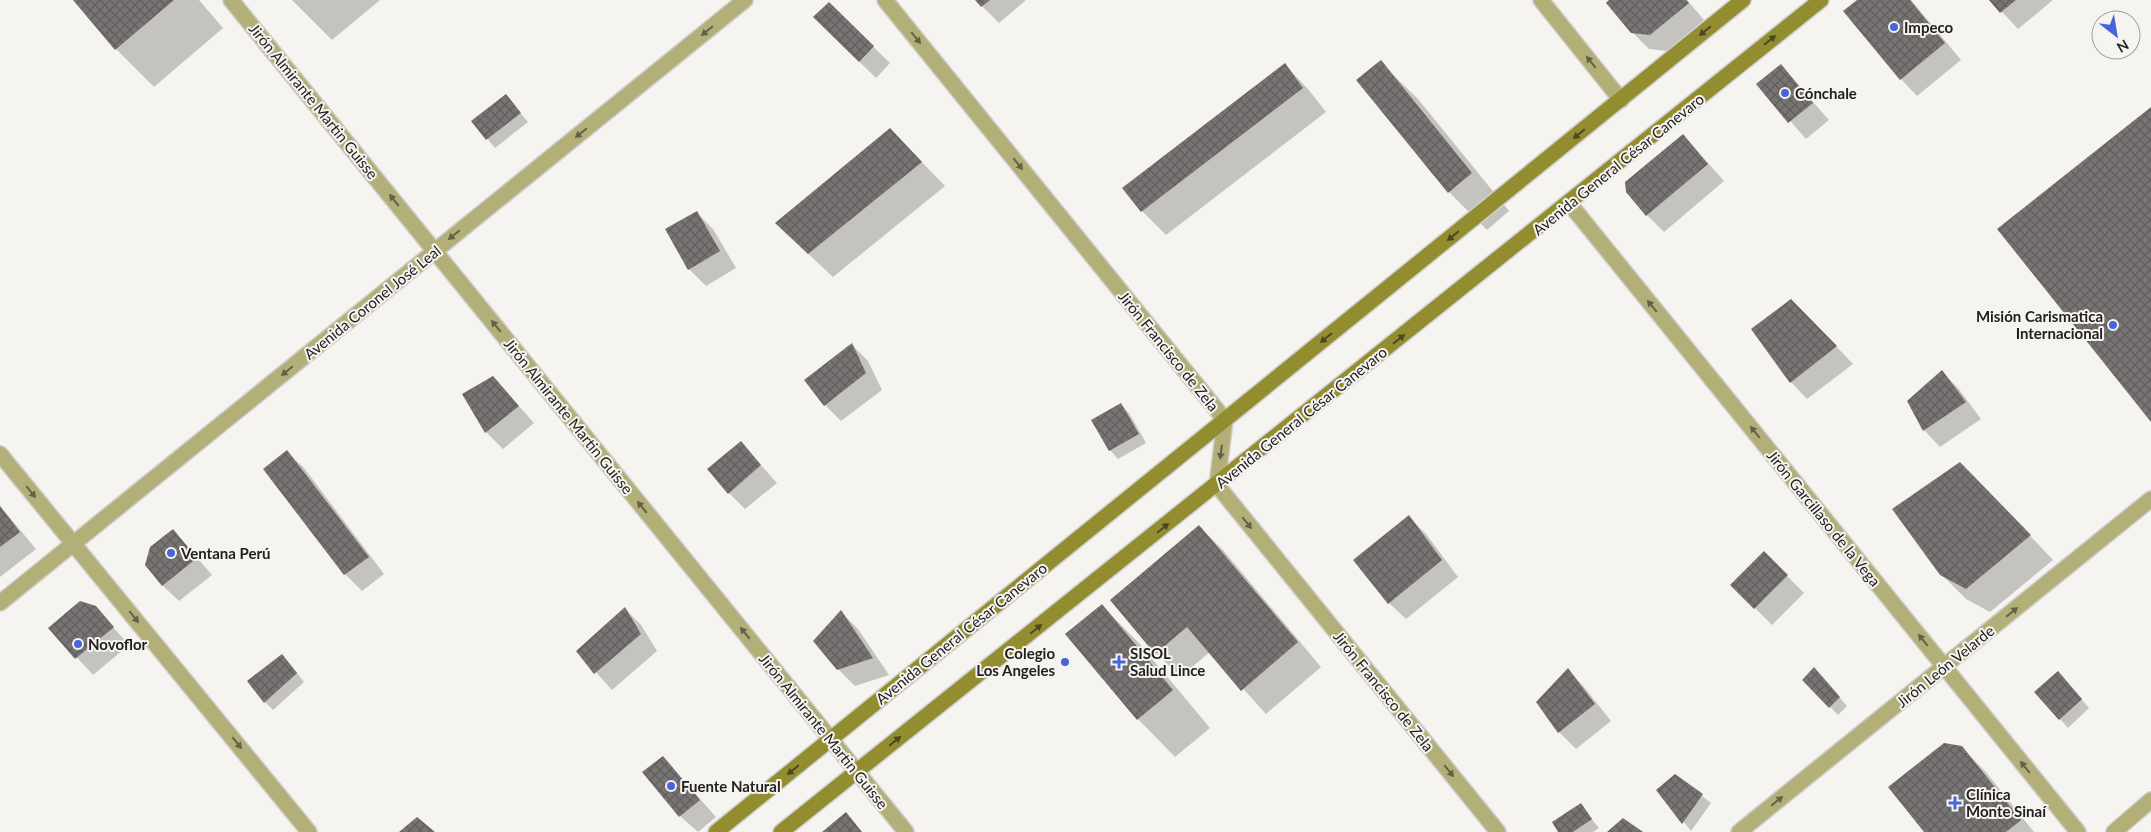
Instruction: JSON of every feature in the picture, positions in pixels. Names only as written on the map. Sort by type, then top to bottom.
[{"type":"main road","name":"Avenida General César Canevaro","points":[[716,832],[1743,0]]},
{"type":"main road","name":"Avenida General César Canevaro","points":[[781,832],[1569,203],[1820,0]]},
{"type":"street","name":"Jirón Almirante Martin Guisse","points":[[231,0],[906,832]]},
{"type":"street","name":"Avenida Coronel José Leal","points":[[0,603],[745,0]]},
{"type":"street","name":"Jirón Francisco de Zela","points":[[885,0],[1225,420],[1216,485],[1498,832]]},
{"type":"street","points":[[1540,0],[1621,100]]},
{"type":"street","name":"Jirón Garcillaso de la Vega","points":[[1569,203],[2078,832]]},
{"type":"street","points":[[0,454],[309,832]]},
{"type":"street","name":"Jirón León Velarde","points":[[1739,832],[2151,499]]},
{"type":"street","points":[[2114,832],[2151,800]]},
{"type":"building","points":[[73,0],[174,0],[115,50]]},
{"type":"building","points":[[975,0],[990,0],[981,7]]},
{"type":"building","points":[[1609,0],[1686,0],[1689,3],[1650,35],[1631,33],[1606,3]]},
{"type":"building","name":"Impeco","points":[[1857,0],[1910,0],[1945,43],[1900,80],[1843,11]]},
{"type":"building","points":[[1989,0],[2016,0],[2000,13]]},
{"type":"building","points":[[829,2],[874,46],[859,62],[813,17]]},
{"type":"building","points":[[1381,60],[1472,173],[1448,193],[1356,80]]},
{"type":"building","points":[[1285,63],[1303,88],[1141,212],[1122,188]]},
{"type":"building","name":"Cónchale","points":[[1781,64],[1813,103],[1788,123],[1756,84]]},
{"type":"building","points":[[506,94],[521,113],[486,140],[471,121]]},
{"type":"building","name":"Misión Carismatica Internacional","points":[[2151,107],[2151,422],[1997,229]]},
{"type":"building","points":[[890,128],[922,162],[808,254],[775,223]]},
{"type":"building","points":[[1683,134],[1708,164],[1646,216],[1626,192],[1625,182]]},
{"type":"building","points":[[697,211],[720,251],[688,270],[665,229]]},
{"type":"building","points":[[1791,299],[1837,346],[1790,383],[1751,329]]},
{"type":"building","points":[[852,343],[866,373],[824,406],[804,380]]},
{"type":"building","points":[[1942,370],[1966,402],[1923,431],[1907,401]]},
{"type":"building","points":[[493,376],[519,406],[485,433],[462,394]]},
{"type":"building","points":[[1121,403],[1139,434],[1109,451],[1091,420]]},
{"type":"building","points":[[741,441],[761,465],[728,494],[707,469]]},
{"type":"building","points":[[287,450],[369,557],[344,575],[263,469]]},
{"type":"building","points":[[1960,462],[2031,535],[1966,589],[1940,575],[1892,509]]},
{"type":"building","points":[[0,506],[20,532],[0,547]]},
{"type":"building","points":[[1409,515],[1442,560],[1388,604],[1353,560]]},
{"type":"building","points":[[1199,525],[1298,642],[1241,691],[1187,627],[1155,654],[1110,600]]},
{"type":"building","name":"Ventana Perú","points":[[173,529],[197,558],[162,586],[145,565],[150,547]]},
{"type":"building","points":[[1764,551],[1788,575],[1754,609],[1730,585]]},
{"type":"building","name":"Novoflor","points":[[80,601],[96,606],[114,627],[75,659],[48,628]]},
{"type":"building","name":"SISOL Salud Lince","points":[[1102,604],[1173,690],[1137,720],[1065,634]]},
{"type":"building","points":[[625,607],[641,634],[594,674],[576,651]]},
{"type":"building","points":[[841,610],[873,658],[837,670],[813,641]]},
{"type":"building","points":[[282,654],[297,673],[264,703],[247,681]]},
{"type":"building","points":[[1814,667],[1840,697],[1829,708],[1802,680]]},
{"type":"building","points":[[1568,668],[1595,704],[1558,733],[1536,702]]},
{"type":"building","points":[[2058,671],[2082,699],[2059,720],[2034,692]]},
{"type":"building","name":"Clínica Monte Sinaí","points":[[1944,743],[1962,746],[2021,820],[2006,832],[1924,832],[1888,787]]},
{"type":"building","name":"Fuente Natural","points":[[663,756],[700,800],[679,817],[642,772]]},
{"type":"building","points":[[1675,774],[1703,794],[1682,824],[1656,790]]},
{"type":"building","points":[[1581,803],[1592,819],[1573,832],[1558,832],[1552,822]]},
{"type":"building","points":[[846,812],[862,832],[822,832]]},
{"type":"building","points":[[417,817],[435,832],[399,832]]},
{"type":"building","points":[[1623,818],[1643,832],[1607,832]]},
{"type":"place","name":"Impeco","points":[[1894,27]]},
{"type":"place","name":"Cónchale","points":[[1785,93]]},
{"type":"place","name":"Misión Carismatica Internacional","points":[[2113,325]]},
{"type":"place","name":"Ventana Perú","points":[[171,553]]},
{"type":"place","name":"Novoflor","points":[[78,644]]},
{"type":"place","name":"Colegio Los Angeles","points":[[1065,662]]},
{"type":"place","name":"SISOL Salud Lince","points":[[1119,662]]},
{"type":"place","name":"Fuente Natural","points":[[671,786]]},
{"type":"place","name":"Clínica Monte Sinaí","points":[[1955,803]]}]
